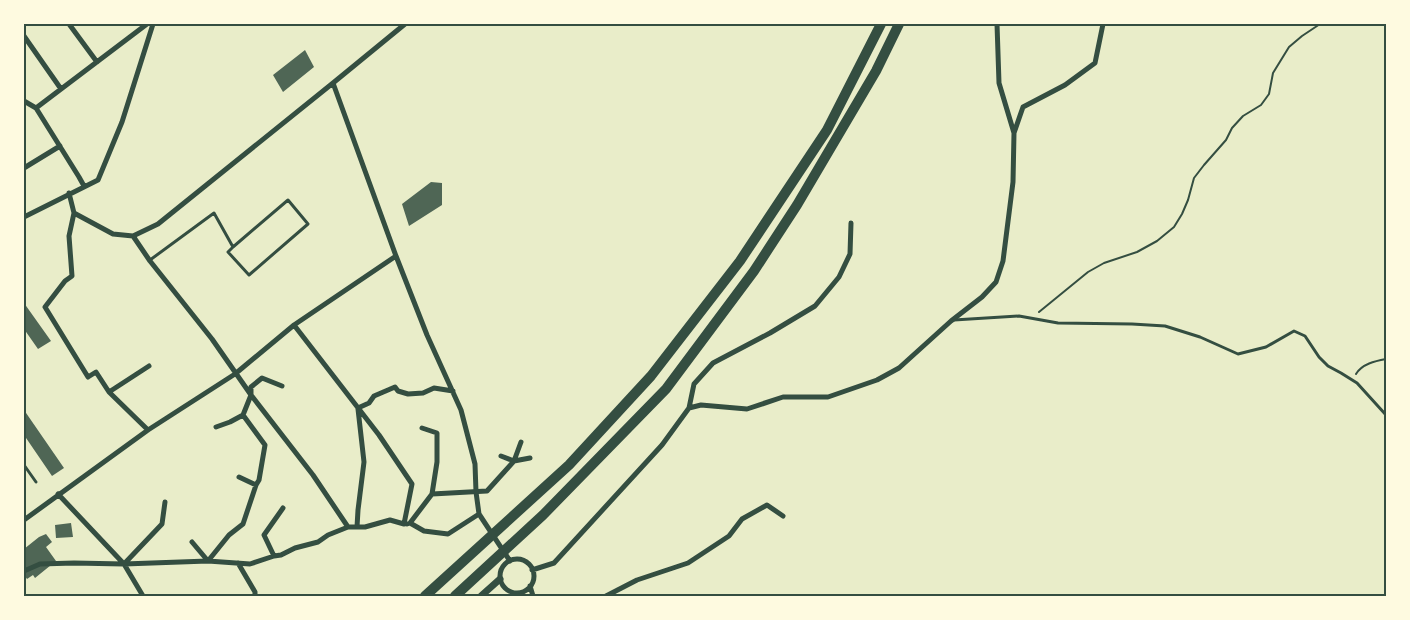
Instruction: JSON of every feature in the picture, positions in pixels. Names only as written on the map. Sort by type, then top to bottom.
[{"type":"highway","points":[[425,596],[569,465],[651,376],[740,261],[826,130],[881,24]]},
{"type":"highway","points":[[455,596],[543,514],[666,389],[754,271],[797,205],[876,71],[899,24]]},
{"type":"street","points":[[69,24],[96,62]]},
{"type":"street","points":[[36,108],[147,24]]},
{"type":"street","points":[[24,217],[98,180],[122,122],[153,24]]},
{"type":"street","points":[[74,213],[113,234],[133,236],[158,224],[405,24]]},
{"type":"street","points":[[997,24],[999,83],[1014,134]]},
{"type":"street","points":[[689,408],[701,405],[747,409],[784,397],[828,397],[877,380],[899,368],[951,320],[982,297],[996,282],[1003,261],[1012,190],[1014,134],[1023,107],[1065,85],[1095,63],[1103,24]]},
{"type":"street","points":[[24,36],[61,89]]},
{"type":"street","points":[[333,83],[427,335],[462,410],[475,464],[479,514],[510,561]]},
{"type":"street","points":[[24,100],[36,108],[84,186]]},
{"type":"street","points":[[24,168],[60,146]]},
{"type":"street","points":[[69,193],[74,213],[69,236],[72,276],[65,281],[45,307],[88,377],[96,372],[109,392],[148,430]]},
{"type":"street","points":[[532,570],[554,563],[662,445],[689,408],[694,384],[714,363],[815,306],[839,277],[850,254],[851,223]]},
{"type":"street","points":[[133,236],[351,527]]},
{"type":"street","points":[[24,520],[148,430],[235,374],[294,325],[396,256]]},
{"type":"street","points":[[294,325],[358,408],[412,484],[407,524]]},
{"type":"street","points":[[109,392],[148,366]]},
{"type":"street","points":[[216,427],[243,415],[251,395],[250,387],[262,378],[282,386]]},
{"type":"street","points":[[358,408],[369,403],[374,396],[396,387],[398,391],[408,394],[422,393],[434,388],[453,391]]},
{"type":"street","points":[[24,571],[40,564],[208,562],[250,564],[318,542],[328,535],[351,527],[357,527],[364,462],[358,408]]},
{"type":"street","points":[[208,562],[229,536],[243,524],[259,480],[265,445],[243,415]]},
{"type":"street","points":[[407,524],[432,494],[437,462],[437,433],[422,428]]},
{"type":"street","points":[[432,494],[487,491],[514,461],[521,442]]},
{"type":"street","points":[[501,456],[514,461],[530,458]]},
{"type":"street","points":[[240,477],[256,485]]},
{"type":"street","points":[[58,494],[124,564],[143,596]]},
{"type":"street","points":[[124,564],[162,524],[165,502]]},
{"type":"street","points":[[606,596],[636,580],[688,563],[730,536],[742,519],[767,505],[783,516]]},
{"type":"street","points":[[274,556],[264,535],[283,508]]},
{"type":"street","points":[[351,527],[365,527],[390,520],[424,530],[448,534],[479,514]]},
{"type":"street","points":[[192,542],[208,562]]},
{"type":"street","points":[[515,559],[525,562],[532,570],[533,581],[530,586],[521,592],[510,591],[502,584],[500,579],[502,568],[515,559]]},
{"type":"street","points":[[238,563],[255,592],[255,596]]},
{"type":"street","points":[[481,596],[500,579]]},
{"type":"street","points":[[530,586],[533,596]]},
{"type":"lane","points":[[288,200],[308,224],[249,275],[228,252],[233,247],[288,200]]},
{"type":"lane","points":[[150,261],[214,213],[233,247]]},
{"type":"lane","points":[[951,320],[1019,316],[1058,323],[1165,326],[1200,337],[1238,354],[1266,347],[1294,331],[1305,336],[1319,357],[1328,366],[1357,383],[1386,415]]},
{"type":"lane","points":[[24,465],[36,482]]},
{"type":"path","points":[[1031,318],[1088,272],[1104,262],[1137,252],[1157,241],[1174,228],[1188,200],[1194,178],[1226,140],[1232,128],[1243,116],[1262,105],[1268,94],[1273,73],[1289,47],[1320,24]]},
{"type":"path","points":[[1357,383],[1356,373],[1359,369],[1373,362],[1386,359]]},
{"type":"building","points":[[305,50],[314,67],[283,92],[273,75]]},
{"type":"building","points":[[431,182],[442,183],[442,205],[409,226],[402,204]]},
{"type":"building","points":[[24,303],[51,341],[38,349],[24,329]]},
{"type":"building","points":[[24,410],[64,468],[52,476],[24,435]]},
{"type":"building","points":[[71,523],[73,537],[56,538],[55,525]]},
{"type":"building","points":[[46,534],[52,542],[46,547],[56,561],[35,578],[33,575],[27,579],[24,575],[24,549]]}]
